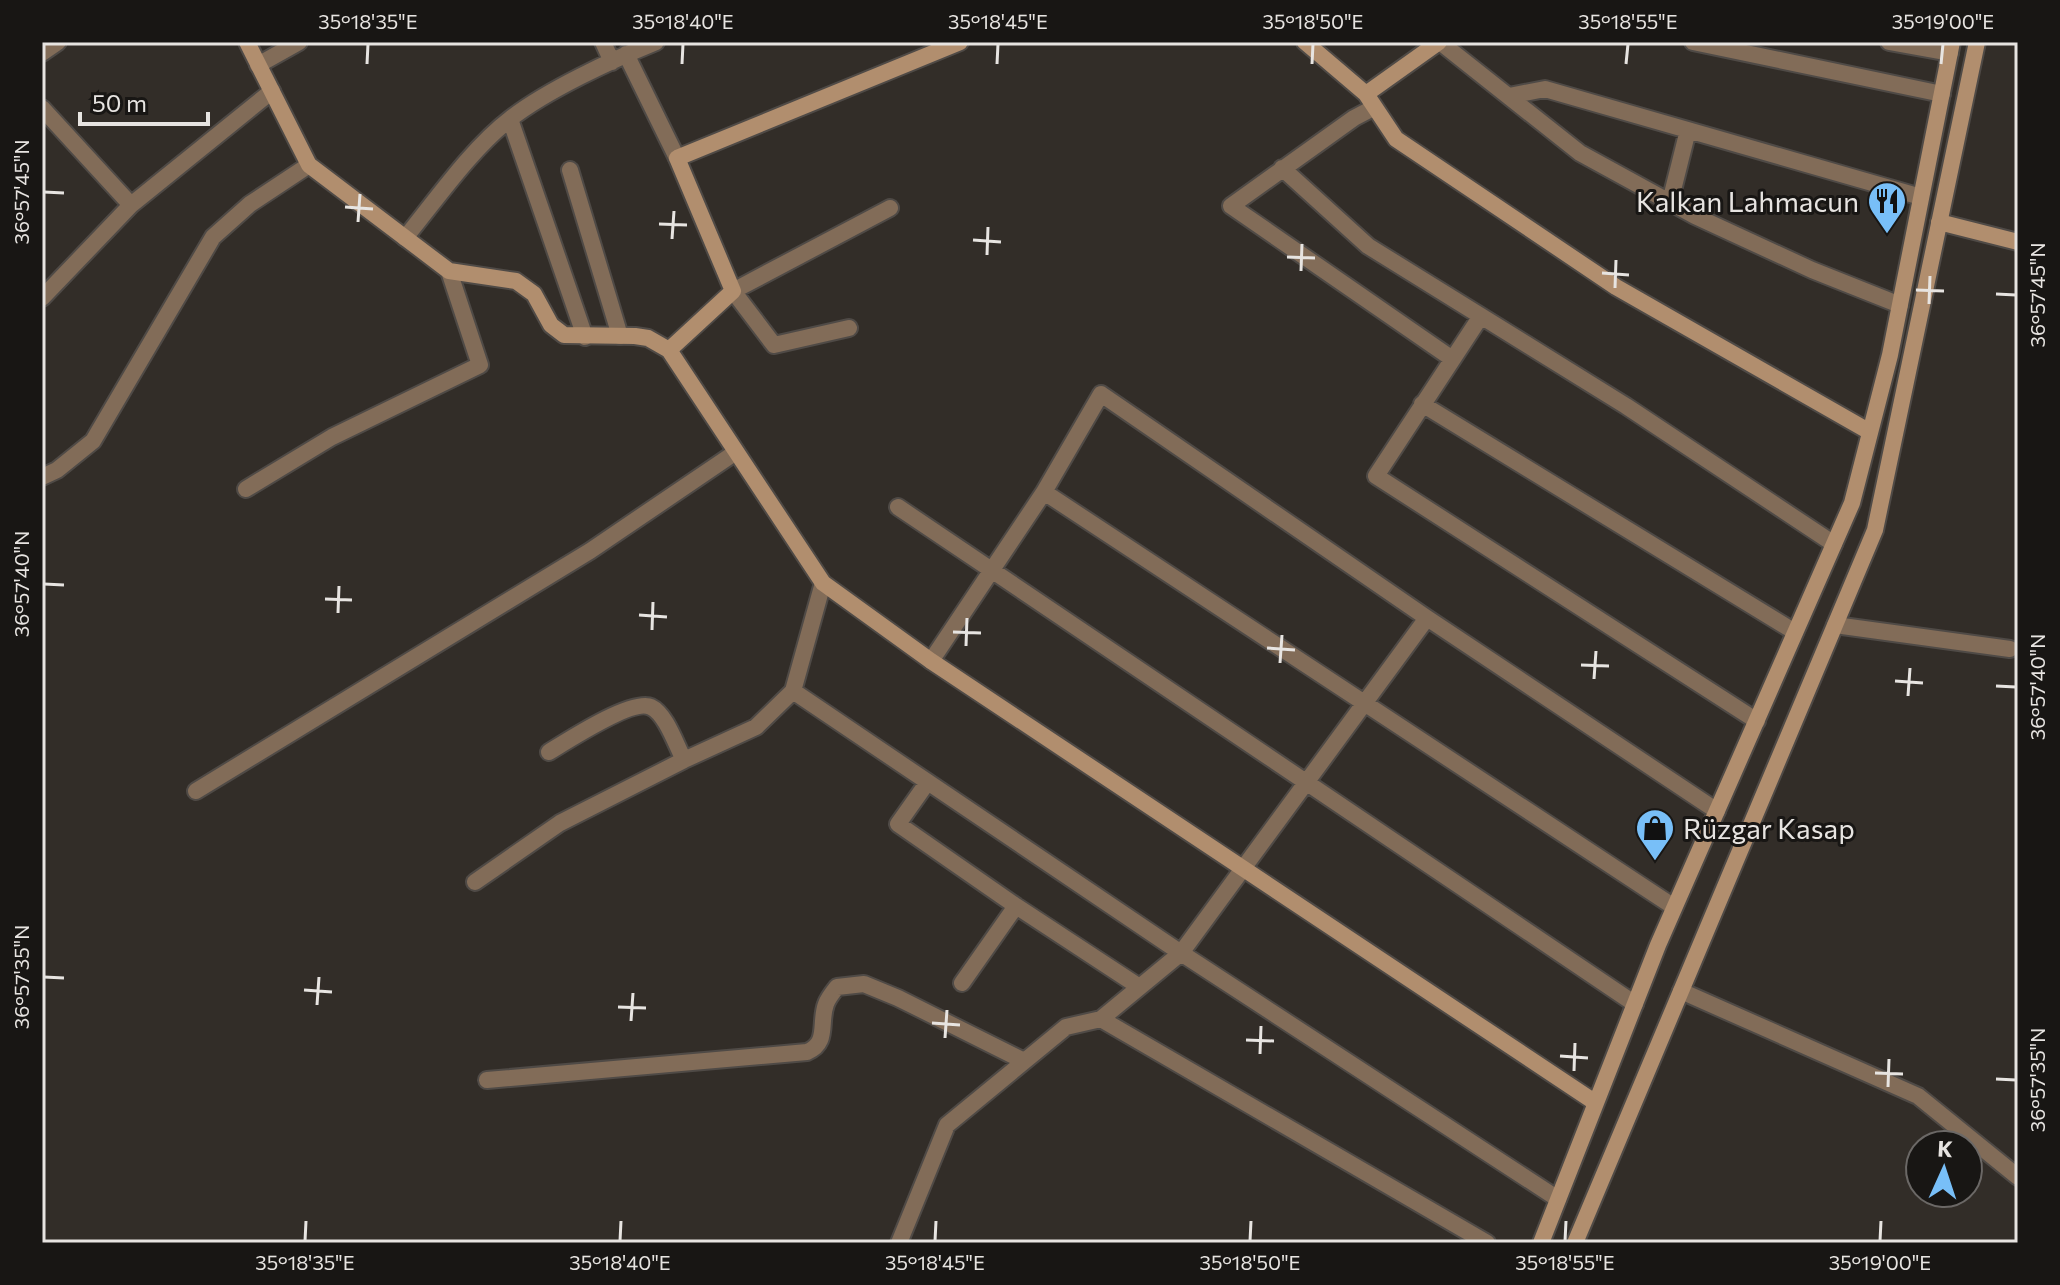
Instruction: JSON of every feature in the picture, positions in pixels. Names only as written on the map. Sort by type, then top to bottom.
[{"type":"street","points":[[42,53],[58,42]]},
{"type":"street","points":[[247,42],[309,165],[449,271],[516,281],[534,294],[557,332],[564,335],[648,338],[669,350],[823,583],[931,661],[1596,1103]]},
{"type":"street","points":[[258,65],[299,42]]},
{"type":"street","points":[[603,42],[619,58],[677,158],[733,291],[774,345],[849,328]]},
{"type":"street","points":[[405,238],[486,142],[510,119],[541,99],[656,42]]},
{"type":"street","points":[[677,158],[960,42]]},
{"type":"street","points":[[1305,42],[1370,101],[1396,139],[1616,287],[1870,432]]},
{"type":"street","points":[[1451,358],[1231,206],[1354,118],[1440,42],[1580,153],[1670,202],[1812,270],[1900,305]]},
{"type":"street","points":[[1693,42],[1942,94]]},
{"type":"street","points":[[1541,1243],[1674,907],[1852,503],[1900,305],[1951,48],[1889,42]]},
{"type":"street","points":[[1575,1243],[1875,530],[1977,42]]},
{"type":"street","points":[[1509,96],[1545,89],[1921,197]]},
{"type":"street","points":[[42,298],[131,205],[272,91]]},
{"type":"street","points":[[45,118],[131,205]]},
{"type":"street","points":[[510,119],[585,337]]},
{"type":"street","points":[[1670,202],[1688,130]]},
{"type":"street","points":[[42,477],[57,470],[93,441],[213,237],[250,204],[309,165]]},
{"type":"street","points":[[1282,168],[1368,246],[1626,406],[1834,544]]},
{"type":"street","points":[[570,170],[620,336]]},
{"type":"street","points":[[669,350],[733,291],[890,208]]},
{"type":"street","points":[[1939,222],[2018,242]]},
{"type":"street","points":[[246,489],[332,437],[480,365],[449,271]]},
{"type":"street","points":[[1481,316],[1376,476],[1757,721]]},
{"type":"street","points":[[931,661],[1044,492],[1101,394],[1427,618],[1717,811]]},
{"type":"street","points":[[1422,404],[1795,632]]},
{"type":"street","points":[[196,791],[590,551],[736,452]]},
{"type":"street","points":[[1044,492],[1674,907]]},
{"type":"street","points":[[898,507],[1635,1004]]},
{"type":"street","points":[[475,882],[560,823],[756,727],[793,691],[823,583]]},
{"type":"street","points":[[899,1243],[947,1125],[1066,1027],[1101,1019],[1181,953],[1427,618]]},
{"type":"street","points":[[1835,625],[2010,649]]},
{"type":"street","points":[[793,691],[1181,953],[1558,1199]]},
{"type":"street","points":[[549,752],[628,708],[647,705],[662,718],[684,760]]},
{"type":"street","points":[[927,783],[898,824],[1138,986]]},
{"type":"street","points":[[962,983],[1016,906]]},
{"type":"street","points":[[487,1080],[807,1052],[821,1041],[826,1003],[837,987],[864,984],[1024,1061]]},
{"type":"street","points":[[1681,991],[1918,1096],[2018,1177]]},
{"type":"street","points":[[1101,1019],[1487,1243]]},
{"type":"place","name":"Kalkan Lahmacun","points":[[1887,235]]},
{"type":"place","name":"Rüzgar Kasap","points":[[1655,862]]}]
